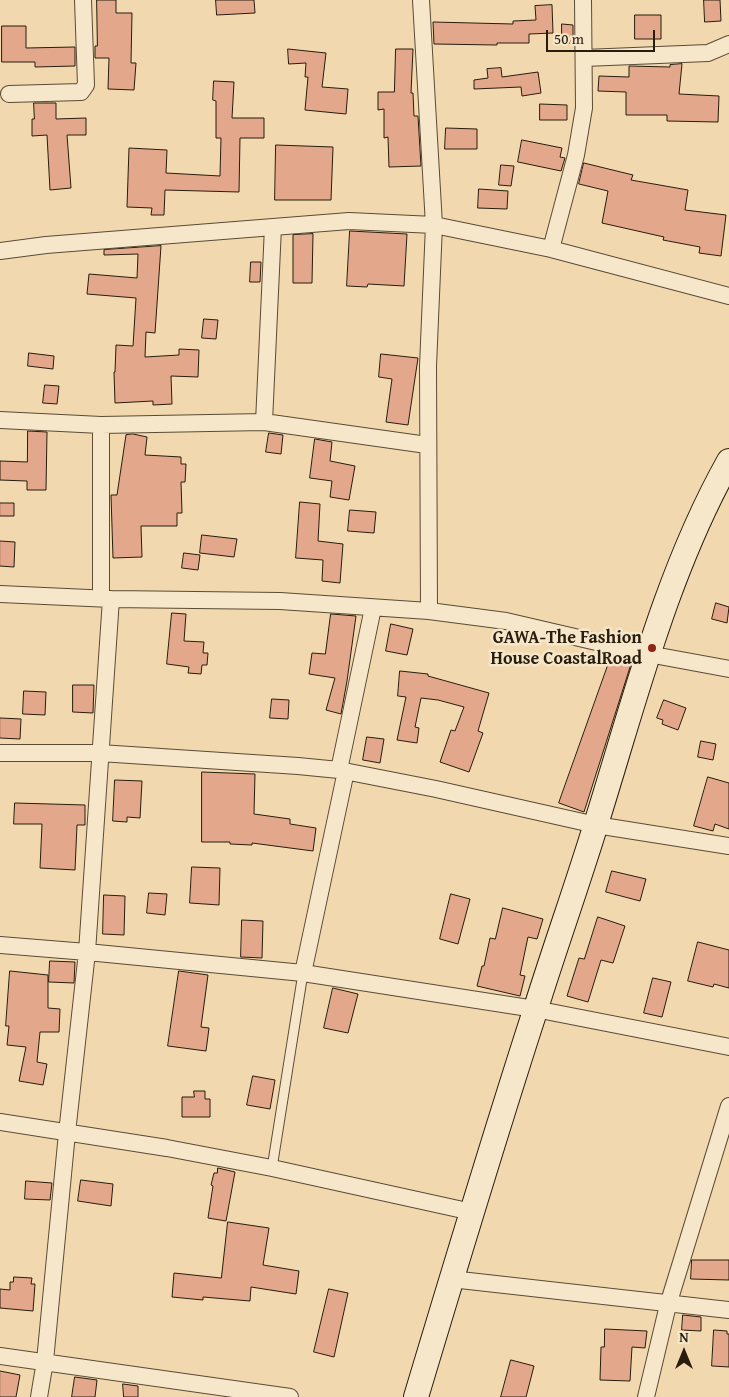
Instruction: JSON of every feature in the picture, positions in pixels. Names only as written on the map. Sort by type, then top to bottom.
[{"type":"street","points":[[9,94],[81,92],[86,85],[83,0]]},
{"type":"street","points":[[421,0],[434,225],[428,366],[429,611]]},
{"type":"street","points":[[551,249],[576,155],[583,117],[583,0]]},
{"type":"street","points":[[584,58],[708,53],[729,44]]},
{"type":"street","points":[[0,251],[56,244],[349,221],[434,225],[551,249],[729,296]]},
{"type":"street","points":[[264,422],[273,227]]},
{"type":"street","points":[[0,420],[101,425],[264,422],[427,445]]},
{"type":"street","points":[[39,1397],[45,1361],[67,1133],[88,952],[100,753],[106,598],[101,425]]},
{"type":"street","points":[[416,1397],[535,1009],[596,825],[648,654],[699,522],[727,470]]},
{"type":"street","points":[[0,594],[280,601],[429,611],[506,621],[648,654],[729,669]]},
{"type":"street","points":[[303,973],[373,608]]},
{"type":"street","points":[[0,753],[100,753],[298,766],[342,771],[436,789],[596,825],[729,846]]},
{"type":"street","points":[[0,945],[303,973],[535,1009],[729,1047]]},
{"type":"street","points":[[646,1397],[668,1304],[729,1106]]},
{"type":"street","points":[[0,1122],[167,1148],[272,1168],[472,1212]]},
{"type":"street","points":[[451,1279],[729,1310]]},
{"type":"street","points":[[0,1356],[290,1397]]},
{"type":"lane","points":[[272,1168],[303,973]]},
{"type":"building","points":[[97,0],[116,0],[116,13],[132,13],[131,63],[136,63],[134,90],[108,89],[109,58],[95,58],[95,46],[97,46]]},
{"type":"building","points":[[216,0],[254,0],[255,13],[217,15]]},
{"type":"building","points":[[704,0],[720,0],[721,21],[705,22]]},
{"type":"building","points":[[552,5],[553,33],[529,34],[529,43],[497,43],[497,45],[434,44],[433,22],[513,24],[513,21],[536,20],[535,6]]},
{"type":"building","points":[[635,15],[661,15],[661,39],[635,39]]},
{"type":"building","points":[[562,24],[573,25],[573,43],[562,43]]},
{"type":"building","points":[[2,26],[26,26],[26,48],[75,47],[75,66],[35,67],[35,62],[2,62]]},
{"type":"building","points":[[288,49],[326,53],[322,87],[348,89],[346,114],[305,110],[308,77],[305,77],[306,63],[289,64]]},
{"type":"building","points":[[396,49],[413,49],[411,93],[413,93],[414,116],[418,116],[421,166],[389,167],[388,137],[384,138],[384,109],[378,110],[378,92],[394,92]]},
{"type":"building","points":[[682,64],[679,94],[719,96],[718,122],[667,121],[667,115],[626,115],[626,92],[598,91],[599,76],[629,77],[629,66],[670,67],[670,65]]},
{"type":"building","points":[[501,68],[502,77],[538,72],[541,93],[522,96],[521,87],[474,89],[474,80],[488,78],[487,69]]},
{"type":"building","points":[[214,81],[234,82],[232,118],[264,118],[264,138],[240,138],[239,192],[165,190],[164,215],[151,215],[152,208],[127,207],[129,148],[167,150],[166,173],[220,176],[221,138],[216,138],[216,101],[213,100]]},
{"type":"building","points":[[34,103],[56,103],[56,119],[86,118],[86,135],[67,135],[71,188],[50,190],[47,135],[32,136]]},
{"type":"building","points":[[540,104],[567,105],[567,120],[540,120]]},
{"type":"building","points":[[446,128],[477,129],[477,149],[445,149]]},
{"type":"building","points":[[522,140],[562,148],[560,157],[565,158],[561,171],[518,162]]},
{"type":"building","points":[[276,145],[333,147],[331,200],[275,200]]},
{"type":"building","points":[[584,163],[633,175],[631,180],[688,190],[685,210],[726,215],[721,256],[699,253],[700,247],[663,240],[664,237],[602,223],[608,191],[579,184]]},
{"type":"building","points":[[501,165],[514,166],[511,186],[499,185]]},
{"type":"building","points":[[479,189],[508,191],[507,209],[478,208]]},
{"type":"building","points":[[350,231],[407,234],[404,286],[368,284],[367,287],[347,286]]},
{"type":"building","points":[[313,234],[312,283],[293,283],[293,235]]},
{"type":"building","points":[[161,246],[155,333],[146,332],[145,357],[179,355],[179,349],[199,350],[198,377],[171,376],[172,404],[153,405],[153,401],[115,403],[114,372],[116,345],[133,346],[136,298],[87,294],[89,274],[137,278],[138,254],[104,255],[104,250]]},
{"type":"building","points":[[251,262],[261,262],[260,282],[250,282]]},
{"type":"building","points":[[204,319],[218,320],[216,339],[202,338]]},
{"type":"building","points":[[29,353],[54,356],[53,369],[28,366]]},
{"type":"building","points":[[381,354],[418,358],[408,425],[386,422],[392,379],[379,377]]},
{"type":"building","points":[[45,385],[59,386],[57,404],[43,403]]},
{"type":"building","points":[[28,431],[47,432],[46,490],[27,490],[27,481],[0,480],[0,461],[27,462]]},
{"type":"building","points":[[269,433],[283,435],[281,454],[266,452]]},
{"type":"building","points":[[133,434],[147,437],[145,455],[181,457],[181,464],[186,464],[185,482],[181,482],[182,513],[177,513],[177,526],[141,526],[142,557],[113,558],[111,495],[117,495],[126,435]]},
{"type":"building","points":[[315,439],[332,442],[330,461],[355,466],[349,500],[330,497],[332,481],[310,478]]},
{"type":"building","points":[[300,502],[320,504],[318,541],[343,544],[340,583],[322,581],[323,560],[296,558]]},
{"type":"building","points":[[0,503],[14,503],[14,516],[0,516]]},
{"type":"building","points":[[350,510],[376,512],[374,533],[348,531]]},
{"type":"building","points":[[202,535],[237,539],[234,557],[200,553]]},
{"type":"building","points":[[0,541],[15,542],[14,567],[0,566]]},
{"type":"building","points":[[184,553],[200,555],[198,570],[182,568]]},
{"type":"building","points":[[716,603],[729,607],[727,623],[712,619]]},
{"type":"building","points":[[172,613],[186,614],[184,641],[204,642],[203,653],[208,653],[207,665],[202,665],[201,674],[188,673],[189,667],[167,664]]},
{"type":"building","points":[[331,614],[356,616],[341,714],[326,710],[335,678],[309,674],[312,653],[325,654]]},
{"type":"building","points":[[391,624],[413,629],[407,655],[386,651]]},
{"type":"building","points":[[611,657],[631,664],[584,812],[559,803]]},
{"type":"building","points":[[400,671],[428,674],[428,676],[489,693],[478,731],[483,733],[469,772],[440,762],[451,730],[455,731],[464,707],[438,700],[421,698],[415,727],[419,728],[417,743],[397,740],[406,697],[398,696]]},
{"type":"building","points":[[73,685],[94,685],[93,713],[73,712]]},
{"type":"building","points":[[24,691],[46,692],[45,715],[23,714]]},
{"type":"building","points":[[272,699],[289,700],[288,719],[270,718]]},
{"type":"building","points":[[664,700],[686,708],[678,730],[662,724],[663,720],[657,718]]},
{"type":"building","points":[[0,718],[21,719],[20,739],[0,738]]},
{"type":"building","points":[[367,737],[384,739],[380,763],[363,760]]},
{"type":"building","points":[[701,741],[716,744],[713,760],[698,757]]},
{"type":"building","points":[[202,772],[255,774],[254,814],[290,819],[290,824],[316,828],[313,851],[252,843],[252,845],[230,844],[230,842],[202,842]]},
{"type":"building","points":[[708,777],[729,783],[729,829],[715,824],[713,831],[694,826]]},
{"type":"building","points":[[115,780],[142,781],[140,818],[127,817],[127,822],[113,821]]},
{"type":"building","points":[[15,803],[85,805],[85,825],[77,825],[75,870],[40,868],[42,824],[14,824]]},
{"type":"building","points":[[192,867],[220,868],[219,905],[190,903]]},
{"type":"building","points":[[612,871],[646,879],[640,901],[606,892]]},
{"type":"building","points":[[149,893],[167,894],[165,915],[147,913]]},
{"type":"building","points":[[451,894],[470,899],[458,944],[440,939]]},
{"type":"building","points":[[104,895],[125,896],[124,935],[103,934]]},
{"type":"building","points":[[503,908],[543,919],[537,939],[528,937],[520,975],[525,976],[520,996],[477,986],[482,966],[484,966],[490,938],[495,939]]},
{"type":"building","points":[[598,917],[625,926],[613,963],[601,960],[588,1002],[567,996],[579,958],[584,959]]},
{"type":"building","points":[[242,920],[263,921],[262,958],[241,957]]},
{"type":"building","points":[[698,942],[729,950],[729,988],[714,984],[713,987],[688,981]]},
{"type":"building","points":[[50,961],[75,962],[74,983],[49,982]]},
{"type":"building","points":[[10,971],[48,975],[48,1008],[60,1009],[59,1032],[40,1032],[37,1062],[47,1064],[43,1085],[19,1081],[26,1047],[7,1045],[9,1026],[6,1026]]},
{"type":"building","points":[[179,971],[208,975],[201,1027],[209,1028],[206,1051],[168,1046]]},
{"type":"building","points":[[653,978],[671,982],[662,1017],[644,1013]]},
{"type":"building","points":[[333,988],[358,994],[348,1033],[324,1028]]},
{"type":"building","points":[[253,1076],[275,1080],[270,1109],[247,1105]]},
{"type":"building","points":[[194,1091],[205,1091],[205,1099],[210,1099],[210,1117],[182,1117],[182,1097],[194,1097]]},
{"type":"building","points":[[218,1168],[235,1172],[226,1221],[208,1218],[213,1186],[211,1185],[214,1173],[217,1173]]},
{"type":"building","points":[[81,1180],[113,1184],[111,1206],[78,1201]]},
{"type":"building","points":[[26,1181],[52,1183],[50,1200],[25,1199]]},
{"type":"building","points":[[228,1222],[269,1228],[263,1265],[299,1271],[296,1294],[251,1287],[250,1301],[203,1297],[203,1300],[172,1297],[174,1273],[221,1278]]},
{"type":"building","points":[[692,1260],[729,1260],[729,1280],[691,1279]]},
{"type":"building","points":[[14,1277],[32,1278],[31,1284],[35,1284],[33,1311],[0,1308],[0,1289],[10,1290],[10,1282],[13,1282]]},
{"type":"building","points":[[329,1289],[348,1293],[334,1357],[314,1352]]},
{"type":"building","points":[[683,1315],[701,1317],[701,1331],[682,1330]]},
{"type":"building","points":[[605,1329],[647,1331],[645,1348],[632,1347],[630,1381],[600,1380],[601,1347],[604,1347]]},
{"type":"building","points":[[714,1330],[727,1331],[727,1334],[729,1334],[729,1367],[712,1366]]},
{"type":"building","points":[[511,1360],[534,1366],[526,1397],[501,1397]]},
{"type":"building","points":[[0,1371],[20,1375],[16,1397],[0,1397]]},
{"type":"building","points":[[75,1377],[97,1380],[95,1397],[72,1397]]},
{"type":"building","points":[[123,1384],[138,1386],[138,1397],[124,1397]]},
{"type":"place","name":"GAWA-The Fashion House CoastalRoad","points":[[652,648]]}]
